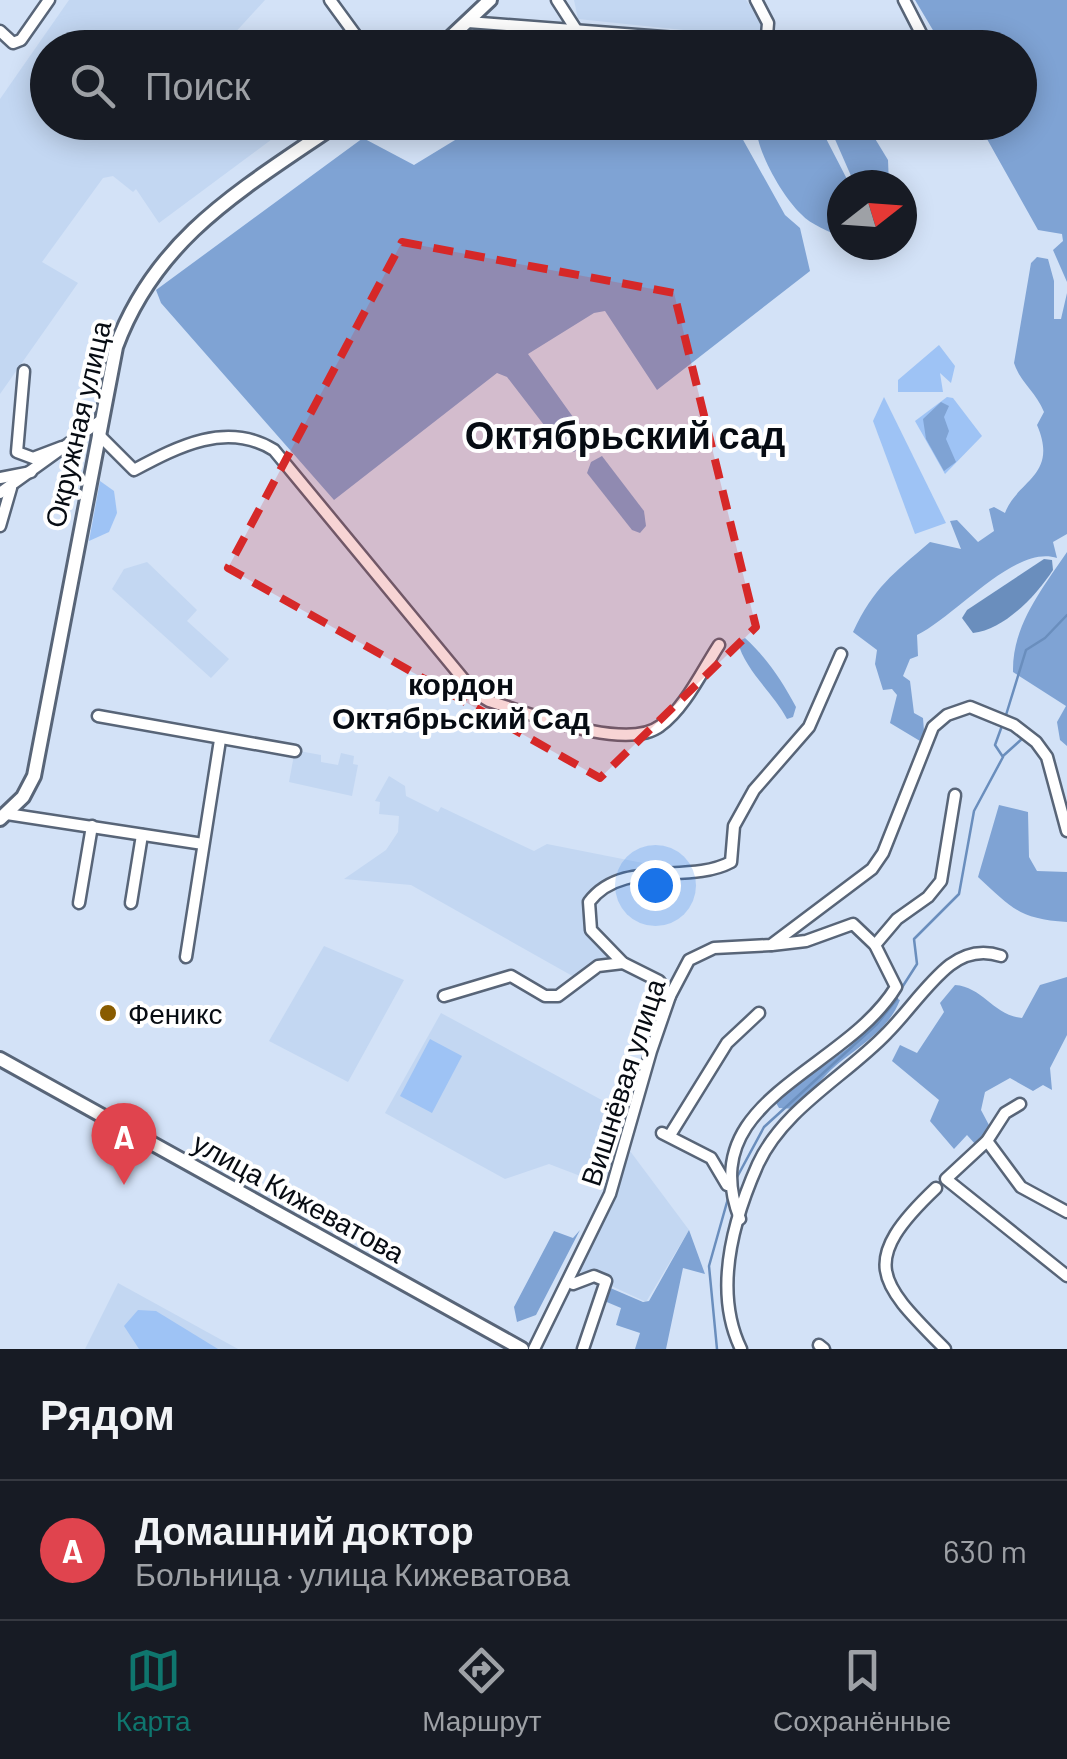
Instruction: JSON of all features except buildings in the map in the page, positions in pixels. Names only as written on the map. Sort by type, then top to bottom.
[{"type":"main road","points":[[459,30],[490,0]]},
{"type":"main road","name":"Окружная улица","points":[[3,816],[24,796],[34,776],[99,428],[116,347],[128,314],[162,260],[204,219],[315,140]]},
{"type":"main road","name":"улица Кижеватова","points":[[0,1059],[522,1349]]},
{"type":"street","points":[[0,31],[12,43],[21,40],[49,0]]},
{"type":"street","points":[[330,0],[352,30]]},
{"type":"street","points":[[756,0],[768,23],[767,30]]},
{"type":"street","points":[[904,0],[920,30]]},
{"type":"street","points":[[468,22],[547,30],[560,19],[559,5]]},
{"type":"street","points":[[559,5],[577,30]]},
{"type":"street","points":[[24,371],[17,452],[33,458],[99,428],[134,470],[194,443],[226,434],[254,438],[274,450],[474,692],[489,702],[597,735],[656,730],[672,716],[719,645]]},
{"type":"street","points":[[0,526],[6,490],[62,447]]},
{"type":"street","points":[[0,478],[32,472]]},
{"type":"street","points":[[670,996],[659,980],[623,963],[590,930],[589,902],[606,887],[640,876],[704,872],[731,862],[734,826],[754,790],[809,726],[840,654]]},
{"type":"street","points":[[772,945],[872,869],[883,852],[933,727],[946,715],[970,707],[979,710],[1014,726],[1047,757],[1067,831]]},
{"type":"street","points":[[98,716],[295,752]]},
{"type":"street","points":[[186,957],[220,740]]},
{"type":"street","points":[[728,1186],[734,1147],[753,1117],[780,1091],[848,1042],[894,992],[896,982],[875,946],[897,919],[928,898],[941,881],[955,795]]},
{"type":"street","points":[[3,816],[203,844]]},
{"type":"street","points":[[79,904],[92,826]]},
{"type":"street","points":[[130,902],[142,834]]},
{"type":"street","name":"Вишнёвая улица","points":[[534,1349],[610,1194],[670,996],[689,960],[701,952],[806,940],[853,924],[875,946]]},
{"type":"street","points":[[742,1349],[726,1303],[728,1263],[758,1164],[773,1139],[798,1112],[868,1052],[949,966],[978,953],[1001,956]]},
{"type":"street","points":[[444,996],[511,976],[545,996],[558,996],[598,966],[623,963]]},
{"type":"street","points":[[740,1219],[728,1186],[711,1158],[666,1134],[727,1044],[760,1012]]},
{"type":"street","points":[[1020,1104],[1005,1112],[988,1141],[946,1179],[1067,1276]]},
{"type":"street","points":[[988,1141],[1020,1188],[1067,1212]]},
{"type":"street","points":[[936,1188],[899,1232],[884,1271],[887,1284],[907,1311],[946,1349]]},
{"type":"street","points":[[568,1281],[574,1284],[594,1276],[606,1281],[583,1349]]},
{"type":"highlighted area","points":[[402,242],[674,293],[756,627],[600,778],[228,568]]},
{"type":"shaded area","points":[[69,0],[265,0],[238,30],[48,30]]},
{"type":"shaded area","points":[[574,0],[746,0],[762,23],[761,30],[683,30],[578,19]]},
{"type":"shaded area","points":[[915,0],[1067,0],[1067,282],[1053,250],[1063,241],[1062,234],[1038,230],[988,140],[1037,140],[1037,30],[933,30]]},
{"type":"shaded area","points":[[30,56],[30,140],[271,140],[159,223],[136,189],[133,192],[113,176],[103,178],[42,262],[78,283],[0,394],[0,99]]},
{"type":"shaded area","points":[[360,140],[414,165],[455,140],[743,140],[785,215],[800,228],[810,271],[657,390],[605,311],[594,313],[528,354],[583,431],[586,441],[574,452],[564,451],[507,377],[497,373],[334,500],[161,303],[156,290]]},
{"type":"shaded area","points":[[759,140],[827,140],[842,170],[827,170],[827,231],[805,218],[771,172]]},
{"type":"shaded area","points":[[835,140],[876,140],[888,160],[888,170],[848,170]]},
{"type":"shaded area","points":[[1037,257],[1048,259],[1054,281],[1054,319],[1061,319],[1067,293],[1067,534],[1053,542],[1057,558],[1040,557],[1004,571],[917,635],[918,656],[910,659],[903,676],[910,681],[914,713],[923,718],[925,744],[890,723],[897,695],[892,689],[883,690],[875,664],[877,650],[853,632],[877,592],[930,542],[961,549],[950,521],[957,520],[978,542],[994,531],[989,509],[994,507],[1005,513],[1040,467],[1042,442],[1037,425],[1044,412],[1014,363],[1031,263]]},
{"type":"shaded area","points":[[939,345],[955,366],[951,383],[940,373],[943,392],[898,392],[898,380]]},
{"type":"shaded area","points":[[884,397],[946,523],[915,534],[873,421]]},
{"type":"shaded area","points":[[947,397],[953,398],[982,436],[945,474],[915,421]]},
{"type":"shaded area","points":[[941,402],[949,406],[944,417],[949,431],[946,439],[956,462],[944,471],[926,439],[923,419]]},
{"type":"shaded area","points":[[602,456],[644,511],[646,526],[640,533],[632,530],[587,473],[591,462]]},
{"type":"shaded area","points":[[100,481],[114,491],[117,513],[109,532],[89,541]]},
{"type":"shaded area","points":[[1067,552],[1067,746],[1060,740],[1057,722],[1066,706],[1013,672],[1023,624]]},
{"type":"shaded area","points":[[1044,559],[1052,560],[1053,570],[1028,601],[996,626],[973,633],[962,618],[967,610]]},
{"type":"shaded area","points":[[147,562],[197,610],[187,621],[229,659],[211,678],[112,589],[124,569]]},
{"type":"shaded area","points":[[745,638],[785,688],[796,707],[793,717],[787,719],[746,662],[738,642]]},
{"type":"shaded area","points":[[299,751],[321,755],[321,762],[338,765],[341,753],[354,756],[353,764],[358,765],[352,796],[289,782],[294,755]]},
{"type":"shaded area","points":[[389,776],[405,786],[406,796],[438,812],[441,807],[534,851],[547,844],[658,866],[659,871],[638,873],[586,902],[588,931],[616,962],[576,978],[411,885],[344,879],[386,850],[398,832],[399,816],[379,814],[380,802],[375,801]]},
{"type":"shaded area","points":[[999,805],[1028,812],[1029,857],[1037,871],[1067,872],[1067,922],[1017,910],[978,877]]},
{"type":"shaded area","points":[[324,946],[404,980],[348,1082],[269,1041]]},
{"type":"shaded area","points":[[1067,977],[1067,1035],[1050,1068],[1052,1090],[1043,1085],[1033,1091],[1010,1078],[985,1092],[981,1110],[990,1127],[976,1145],[967,1135],[954,1149],[930,1121],[939,1100],[892,1061],[900,1045],[917,1053],[944,1012],[940,1003],[955,985],[973,991],[1003,1012],[1022,1018],[1040,985]]},
{"type":"shaded area","points":[[893,997],[900,1000],[878,1032],[828,1073],[796,1109],[779,1108],[775,1101],[848,1048]]},
{"type":"shaded area","points":[[441,1013],[622,1111],[583,1177],[549,1164],[505,1179],[385,1113]]},
{"type":"shaded area","points":[[430,1039],[462,1056],[432,1113],[400,1096]]},
{"type":"shaded area","points":[[630,1151],[689,1230],[646,1302],[579,1271]]},
{"type":"shaded area","points":[[580,1230],[536,1315],[517,1322],[514,1307],[554,1231],[573,1238]]},
{"type":"shaded area","points":[[689,1230],[705,1274],[683,1268],[666,1349],[635,1349],[640,1333],[616,1325],[621,1308],[602,1300],[608,1287],[649,1301]]},
{"type":"shaded area","points":[[118,1283],[238,1349],[85,1349]]},
{"type":"shaded area","points":[[138,1310],[156,1311],[218,1349],[139,1349],[124,1326]]},
{"type":"waterway","points":[[1006,715],[1026,650],[1045,638],[1067,615]]},
{"type":"waterway","points":[[901,989],[917,964],[914,939],[959,894],[974,811],[1003,757],[995,745],[1003,723]]},
{"type":"waterway","points":[[1003,756],[1023,738]]},
{"type":"waterway","points":[[736,1179],[764,1127],[877,1024],[897,999]]},
{"type":"waterway","points":[[717,1349],[709,1266],[729,1195]]},
{"type":"place","name":"Феникс","points":[[108,1013]]},
{"type":"place","name":"Домашний доктор","points":[[124,1185]]},
{"type":"district","name":"Октябрьский сад","points":[[625,434]]},
{"type":"district","name":"кордон Октябрьский Сад","points":[[461,700]]}]
